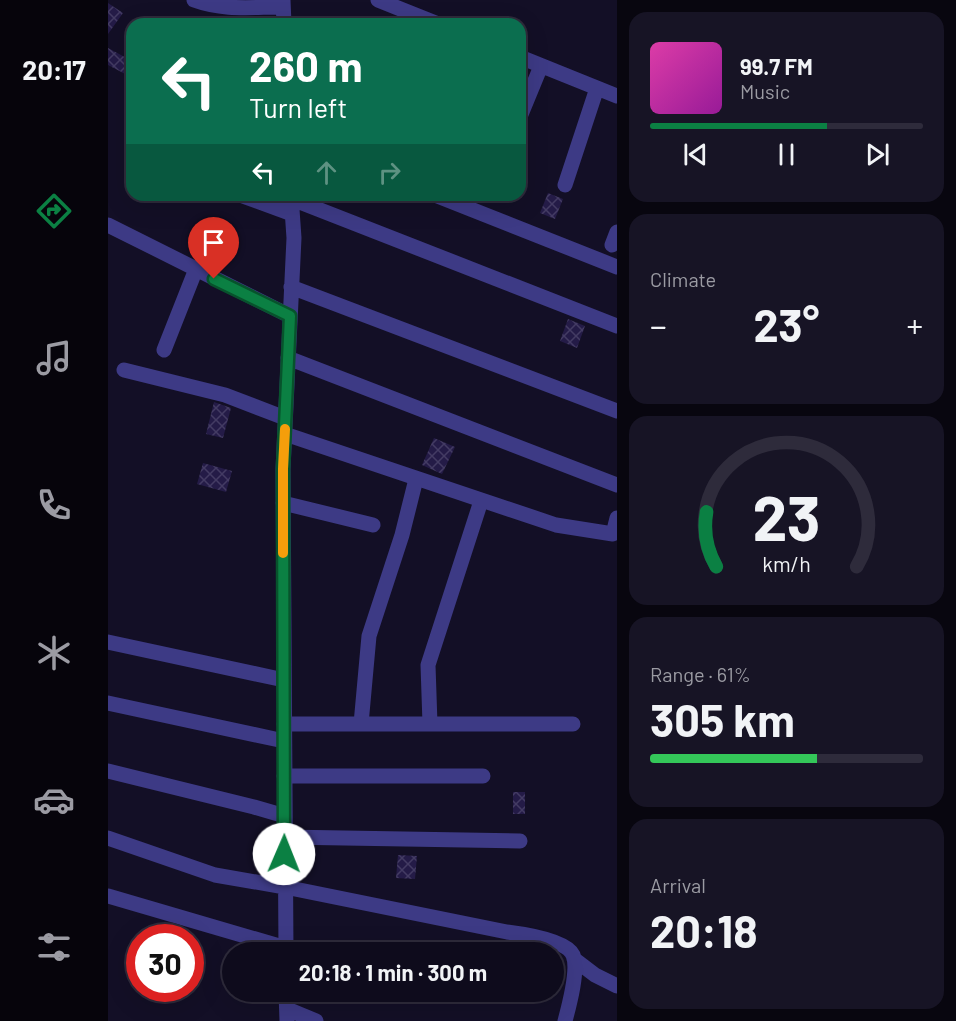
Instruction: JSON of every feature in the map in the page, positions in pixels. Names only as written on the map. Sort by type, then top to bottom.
[{"type":"street","points":[[195,0],[222,8],[283,4]]},
{"type":"street","points":[[378,0],[412,18]]},
{"type":"street","points":[[526,59],[617,96]]},
{"type":"street","points":[[526,103],[542,66]]},
{"type":"street","points":[[565,185],[597,88]]},
{"type":"street","points":[[450,201],[617,267]]},
{"type":"street","points":[[286,942],[283,503],[294,238],[292,203],[617,326]]},
{"type":"street","points":[[109,229],[290,316]]},
{"type":"street","points":[[164,350],[196,269]]},
{"type":"street","points":[[291,287],[617,411]]},
{"type":"street","points":[[288,358],[617,485]]},
{"type":"street","points":[[124,370],[225,396],[285,418]]},
{"type":"street","points":[[285,434],[556,525],[613,534],[617,518]]},
{"type":"street","points":[[361,724],[369,636],[402,535],[416,479]]},
{"type":"street","points":[[430,724],[428,666],[481,501]]},
{"type":"street","points":[[283,503],[373,525]]},
{"type":"street","points":[[108,642],[284,680]]},
{"type":"street","points":[[108,703],[284,741]]},
{"type":"street","points":[[284,724],[573,724]]},
{"type":"street","points":[[108,771],[285,816]]},
{"type":"street","points":[[284,776],[483,776]]},
{"type":"street","points":[[284,837],[520,841]]},
{"type":"street","points":[[108,838],[216,875],[526,934],[566,947],[574,959],[573,989],[565,1021]]},
{"type":"street","points":[[108,896],[260,942]]},
{"type":"street","points":[[574,959],[595,975],[617,986]]},
{"type":"street","points":[[287,1015],[316,1021]]},
{"type":"building","points":[[108,3],[123,13],[108,34]]},
{"type":"building","points":[[108,48],[126,58],[126,74],[108,65]]},
{"type":"building","points":[[548,193],[563,199],[555,219],[540,213]]},
{"type":"building","points":[[568,319],[585,326],[577,348],[560,341]]},
{"type":"building","points":[[214,402],[231,408],[223,438],[206,434]]},
{"type":"building","points":[[434,438],[455,447],[442,474],[422,465]]},
{"type":"building","points":[[203,463],[232,471],[226,492],[197,484]]},
{"type":"building","points":[[513,792],[525,792],[525,814],[513,814]]},
{"type":"building","points":[[398,855],[417,856],[415,879],[396,878]]},
{"type":"slow traffic","points":[[283,553],[285,429]]},
{"type":"route","points":[[214,279],[290,316],[283,469],[284,854]]}]
